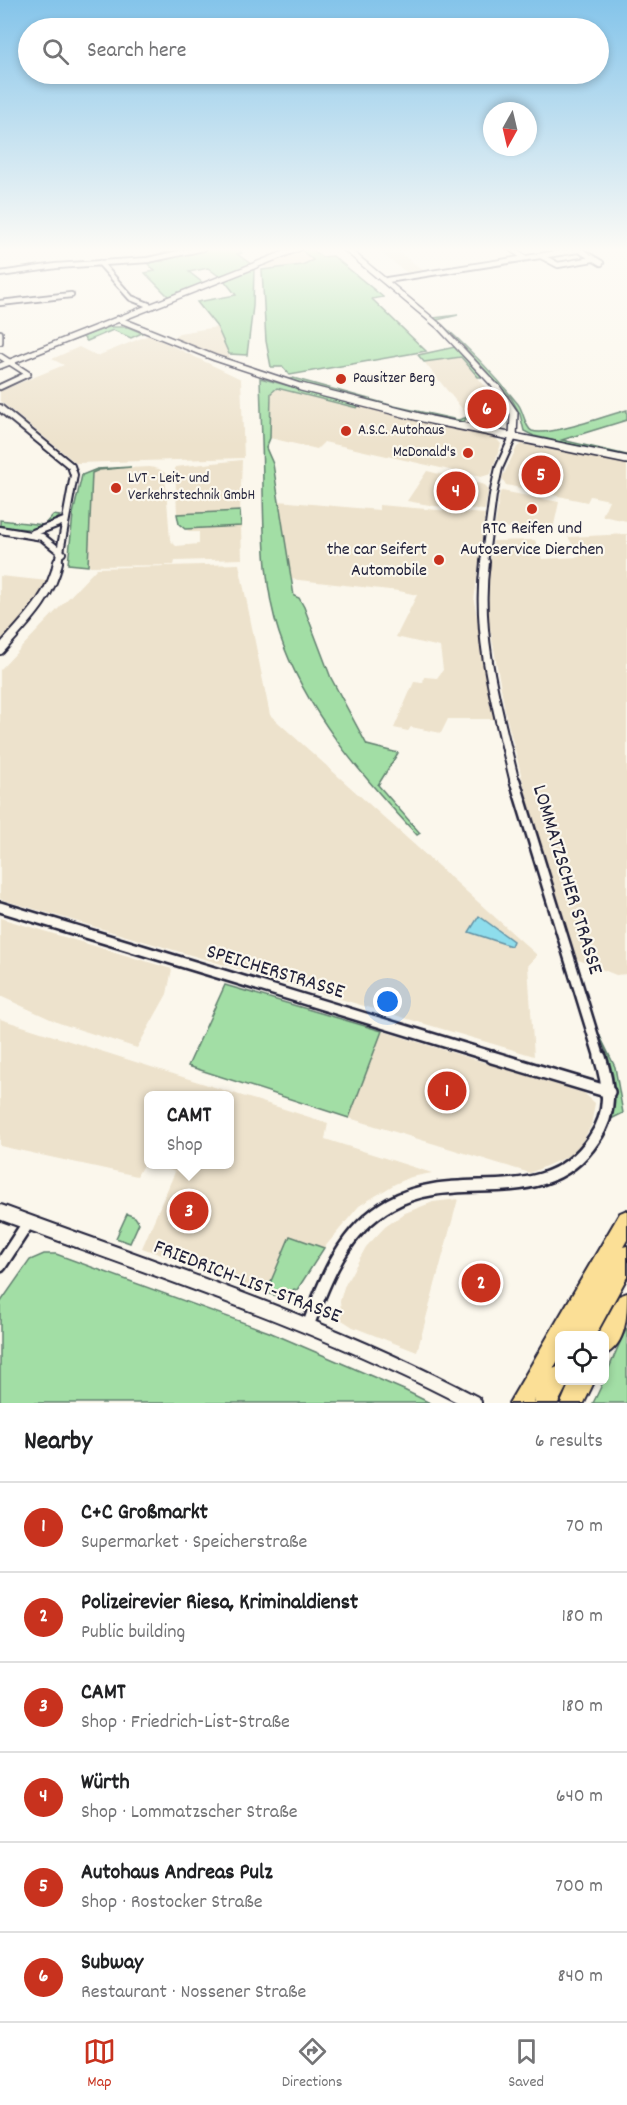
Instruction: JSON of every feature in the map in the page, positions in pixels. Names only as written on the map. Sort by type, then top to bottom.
[{"type":"highway","points":[[520,1403],[627,1220]]},
{"type":"highway","points":[[585,1331],[627,1256]]},
{"type":"highway","points":[[609,1335],[627,1304]]},
{"type":"highway","points":[[545,1403],[555,1385]]},
{"type":"highway","points":[[572,1403],[581,1385]]},
{"type":"street","points":[[0,366],[132,313]]},
{"type":"street","points":[[424,313],[459,346],[508,401],[515,416],[513,436]]},
{"type":"street","points":[[118,319],[237,367],[281,381],[386,409],[627,460]]},
{"type":"street","points":[[0,333],[0,342]]},
{"type":"street","points":[[0,356],[28,374],[0,387]]},
{"type":"street","points":[[0,408],[74,470],[64,521],[62,553],[56,574],[40,604],[0,650]]},
{"type":"street","name":"LOMMATZSCHER STRASSE","points":[[308,1326],[327,1275],[336,1259],[350,1238],[381,1209],[402,1197],[433,1187],[517,1185],[554,1176],[570,1167],[593,1145],[604,1121],[609,1092],[600,1051],[547,893],[521,806],[501,723],[482,619],[480,591],[493,495],[499,468],[513,436]]},
{"type":"street","points":[[31,533],[64,521]]},
{"type":"street","points":[[0,530],[31,533],[52,542],[62,553]]},
{"type":"street","name":"SPEICHERSTRASSE","points":[[0,907],[609,1092]]},
{"type":"street","name":"FRIEDRICH-LIST-STRASSE","points":[[0,1212],[308,1326],[408,1368],[474,1403]]},
{"type":"street","points":[[0,1266],[28,1223]]},
{"type":"shaded area","points":[[217,327],[229,354],[229,361],[171,339],[179,333]]},
{"type":"shaded area","points":[[149,335],[241,379],[244,458],[76,463],[0,401],[0,391],[64,365],[52,359],[79,347],[97,356]]},
{"type":"shaded area","points":[[461,357],[498,402],[506,415],[506,423],[499,426],[466,421],[468,416],[424,362]]},
{"type":"shaded area","points":[[278,388],[495,437],[501,444],[491,474],[481,477],[324,442],[317,449],[270,438],[271,393]]},
{"type":"shaded area","points":[[522,444],[627,464],[627,521],[602,516],[609,500],[590,496],[587,502],[506,485],[502,478],[517,447]]},
{"type":"shaded area","points":[[242,460],[240,511],[177,514],[175,467]]},
{"type":"shaded area","points":[[150,467],[165,473],[170,540],[176,546],[199,544],[199,532],[185,529],[241,526],[242,559],[175,561],[174,565],[88,566],[92,473],[102,469]]},
{"type":"shaded area","points":[[427,471],[485,485],[488,490],[485,510],[407,501]]},
{"type":"shaded area","points":[[502,491],[559,502],[552,534],[495,526]]},
{"type":"shaded area","points":[[278,501],[379,510],[379,505],[485,514],[474,601],[496,719],[448,719],[441,733],[411,727],[408,731],[394,728],[414,682],[423,683],[424,677],[437,678],[443,670],[440,647],[396,637],[417,595],[290,579]]},
{"type":"shaded area","points":[[627,534],[627,974],[616,975],[576,959],[528,801],[506,716],[487,611],[486,591],[493,541],[535,540],[542,559],[580,557],[568,537]]},
{"type":"shaded area","points":[[239,564],[270,715],[537,955],[528,966],[534,1056],[0,899],[0,670],[97,568]]},
{"type":"shaded area","points":[[0,576],[48,581],[13,634],[0,646]]},
{"type":"shaded area","points":[[0,918],[172,969],[167,994],[137,1048],[59,1023],[0,996]]},
{"type":"shaded area","points":[[0,1019],[227,1091],[144,1091],[144,1163],[137,1176],[0,1146]]},
{"type":"shaded area","points":[[382,1031],[584,1093],[595,1103],[591,1126],[581,1144],[569,1156],[530,1173],[349,1118]]},
{"type":"shaded area","points":[[234,1093],[328,1123],[325,1139],[432,1173],[411,1177],[395,1184],[359,1206],[324,1248],[290,1237],[266,1293],[142,1248],[175,1172],[167,1169],[234,1169]]},
{"type":"shaded area","points":[[458,1199],[417,1352],[353,1327],[342,1320],[340,1301],[344,1287],[366,1247],[385,1227],[405,1213],[433,1202]]},
{"type":"green space","points":[[206,313],[252,313],[247,355],[229,354],[217,327]]},
{"type":"green space","points":[[264,313],[387,313],[426,351],[290,375],[283,367],[271,367],[266,341]]},
{"type":"green space","points":[[458,315],[437,320],[469,350],[509,393],[520,407],[532,431],[551,431],[579,425],[627,410],[627,420],[562,440],[627,455],[627,457],[534,436],[524,431],[520,414],[511,398],[462,345],[433,318]]},
{"type":"green space","points":[[109,327],[128,327],[142,333],[131,338],[113,330],[87,341],[83,337],[46,350]]},
{"type":"green space","points":[[455,347],[482,377],[478,377],[461,357],[424,362],[418,355]]},
{"type":"green space","points":[[260,378],[359,405],[357,408],[277,388],[271,393],[270,438],[266,448],[273,464],[294,596],[299,598],[304,607],[331,678],[367,745],[398,753],[378,785],[420,833],[417,835],[376,790],[337,741],[304,689],[279,633],[270,599],[266,563]]},
{"type":"green space","points":[[293,378],[394,406],[458,420],[468,417],[463,422],[419,413],[288,380]]},
{"type":"green space","points":[[131,467],[99,470],[92,473],[88,566],[68,564],[73,514],[82,475],[97,469]]},
{"type":"green space","points":[[240,511],[241,526],[185,529],[179,524],[177,514]]},
{"type":"green space","points":[[53,515],[60,516],[54,522],[40,528],[0,526],[0,520],[44,525]]},
{"type":"green space","points":[[225,985],[382,1031],[349,1118],[188,1066]]},
{"type":"green space","points":[[598,1032],[615,1067],[623,1113],[611,1119],[615,1097],[613,1075]]},
{"type":"green space","points":[[127,1214],[135,1217],[139,1223],[130,1243],[116,1238]]},
{"type":"green space","points":[[290,1236],[324,1248],[297,1290],[294,1289],[281,1296],[266,1293]]},
{"type":"green space","points":[[44,1254],[56,1254],[269,1332],[430,1403],[0,1403],[0,1303],[30,1260]]},
{"type":"green space","points":[[627,1328],[627,1403],[593,1403],[602,1385],[609,1385],[609,1368]]},
{"type":"water","points":[[479,916],[513,941],[511,946],[469,932]]},
{"type":"place","name":"Pausitzer Berg","points":[[341,379]]},
{"type":"place","name":"Subway","points":[[487,409]]},
{"type":"place","name":"A.S.C. Autohaus","points":[[346,431]]},
{"type":"place","name":"McDonald's","points":[[468,453]]},
{"type":"place","name":"Autohaus Andreas Pulz","points":[[541,475]]},
{"type":"place","name":"LVT - Leit- und Verkehrstechnik GmbH","points":[[116,488]]},
{"type":"place","name":"Würth","points":[[456,491]]},
{"type":"place","name":"RTC Reifen und Autoservice Dierchen","points":[[532,509]]},
{"type":"place","name":"the car Seifert Automobile","points":[[439,560]]},
{"type":"place","name":"C+C Großmarkt","points":[[447,1091]]},
{"type":"place","name":"CAMT","points":[[189,1211]]},
{"type":"place","name":"Polizeirevier Riesa, Kriminaldienst","points":[[481,1283]]}]
